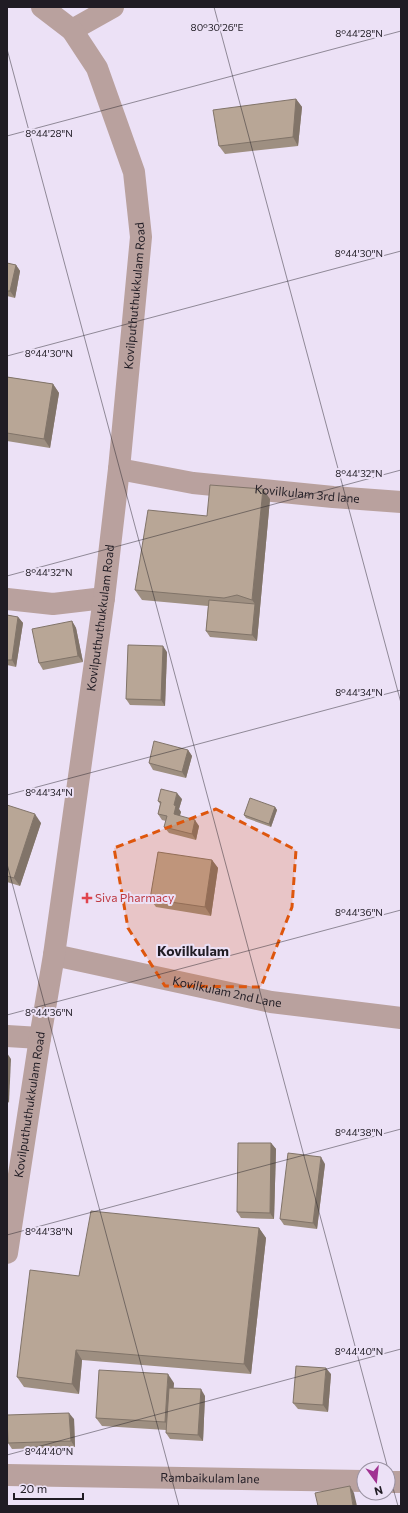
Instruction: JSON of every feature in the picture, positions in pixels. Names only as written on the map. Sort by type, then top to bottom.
[{"type":"street","name":"Kovilputhuthukkulam Road","points":[[7,1253],[54,955],[104,598],[119,469],[141,237],[134,172],[97,68],[72,30],[42,7]]},
{"type":"street","points":[[72,30],[113,7]]},
{"type":"street","name":"Kovilkulam 3rd lane","points":[[119,469],[194,483],[333,497],[401,502]]},
{"type":"street","points":[[7,599],[54,604],[104,598]]},
{"type":"street","name":"Kovilkulam 2nd Lane","points":[[54,955],[271,1002],[401,1018]]},
{"type":"street","points":[[7,1036],[40,1038]]},
{"type":"street","name":"Rambaikulam lane","points":[[7,1475],[356,1481]]},
{"type":"highlighted area","points":[[216,809],[296,850],[292,907],[261,987],[165,986],[128,928],[114,848]]},
{"type":"building","points":[[296,99],[293,137],[219,146],[213,110]]},
{"type":"building","points":[[7,263],[16,265],[10,291],[7,291]]},
{"type":"building","points":[[7,377],[53,384],[44,439],[7,433]]},
{"type":"building","points":[[210,485],[263,489],[252,600],[237,595],[224,598],[135,590],[148,510],[207,516]]},
{"type":"building","points":[[209,600],[255,604],[252,635],[206,631]]},
{"type":"building","points":[[7,615],[18,617],[12,660],[7,660]]},
{"type":"building","points":[[72,621],[78,656],[39,663],[32,629]]},
{"type":"building","points":[[128,645],[163,646],[161,700],[126,699]]},
{"type":"building","points":[[154,741],[188,750],[182,772],[149,763]]},
{"type":"building","points":[[161,789],[177,793],[174,805],[176,806],[174,814],[195,820],[192,834],[164,827],[167,816],[158,814],[161,802],[158,801]]},
{"type":"building","points":[[250,798],[275,807],[269,824],[244,815]]},
{"type":"building","points":[[7,805],[35,814],[14,878],[7,876]]},
{"type":"building","points":[[158,852],[212,860],[205,907],[150,899]]},
{"type":"building","points":[[238,1143],[271,1143],[270,1213],[237,1212]]},
{"type":"building","points":[[288,1153],[321,1157],[313,1223],[280,1219]]},
{"type":"building","points":[[91,1211],[259,1228],[244,1364],[76,1350],[72,1384],[17,1377],[30,1270],[79,1276]]},
{"type":"building","points":[[296,1366],[326,1368],[323,1405],[293,1403]]},
{"type":"building","points":[[99,1370],[168,1374],[165,1422],[96,1418]]},
{"type":"building","points":[[169,1388],[201,1389],[198,1435],[166,1433]]},
{"type":"building","points":[[69,1413],[71,1441],[8,1443],[7,1415]]},
{"type":"building","points":[[350,1486],[353,1506],[318,1506],[315,1493]]},
{"type":"place","name":"Siva Pharmacy","points":[[87,898]]},
{"type":"district","name":"Kovilkulam","points":[[193,951]]}]
